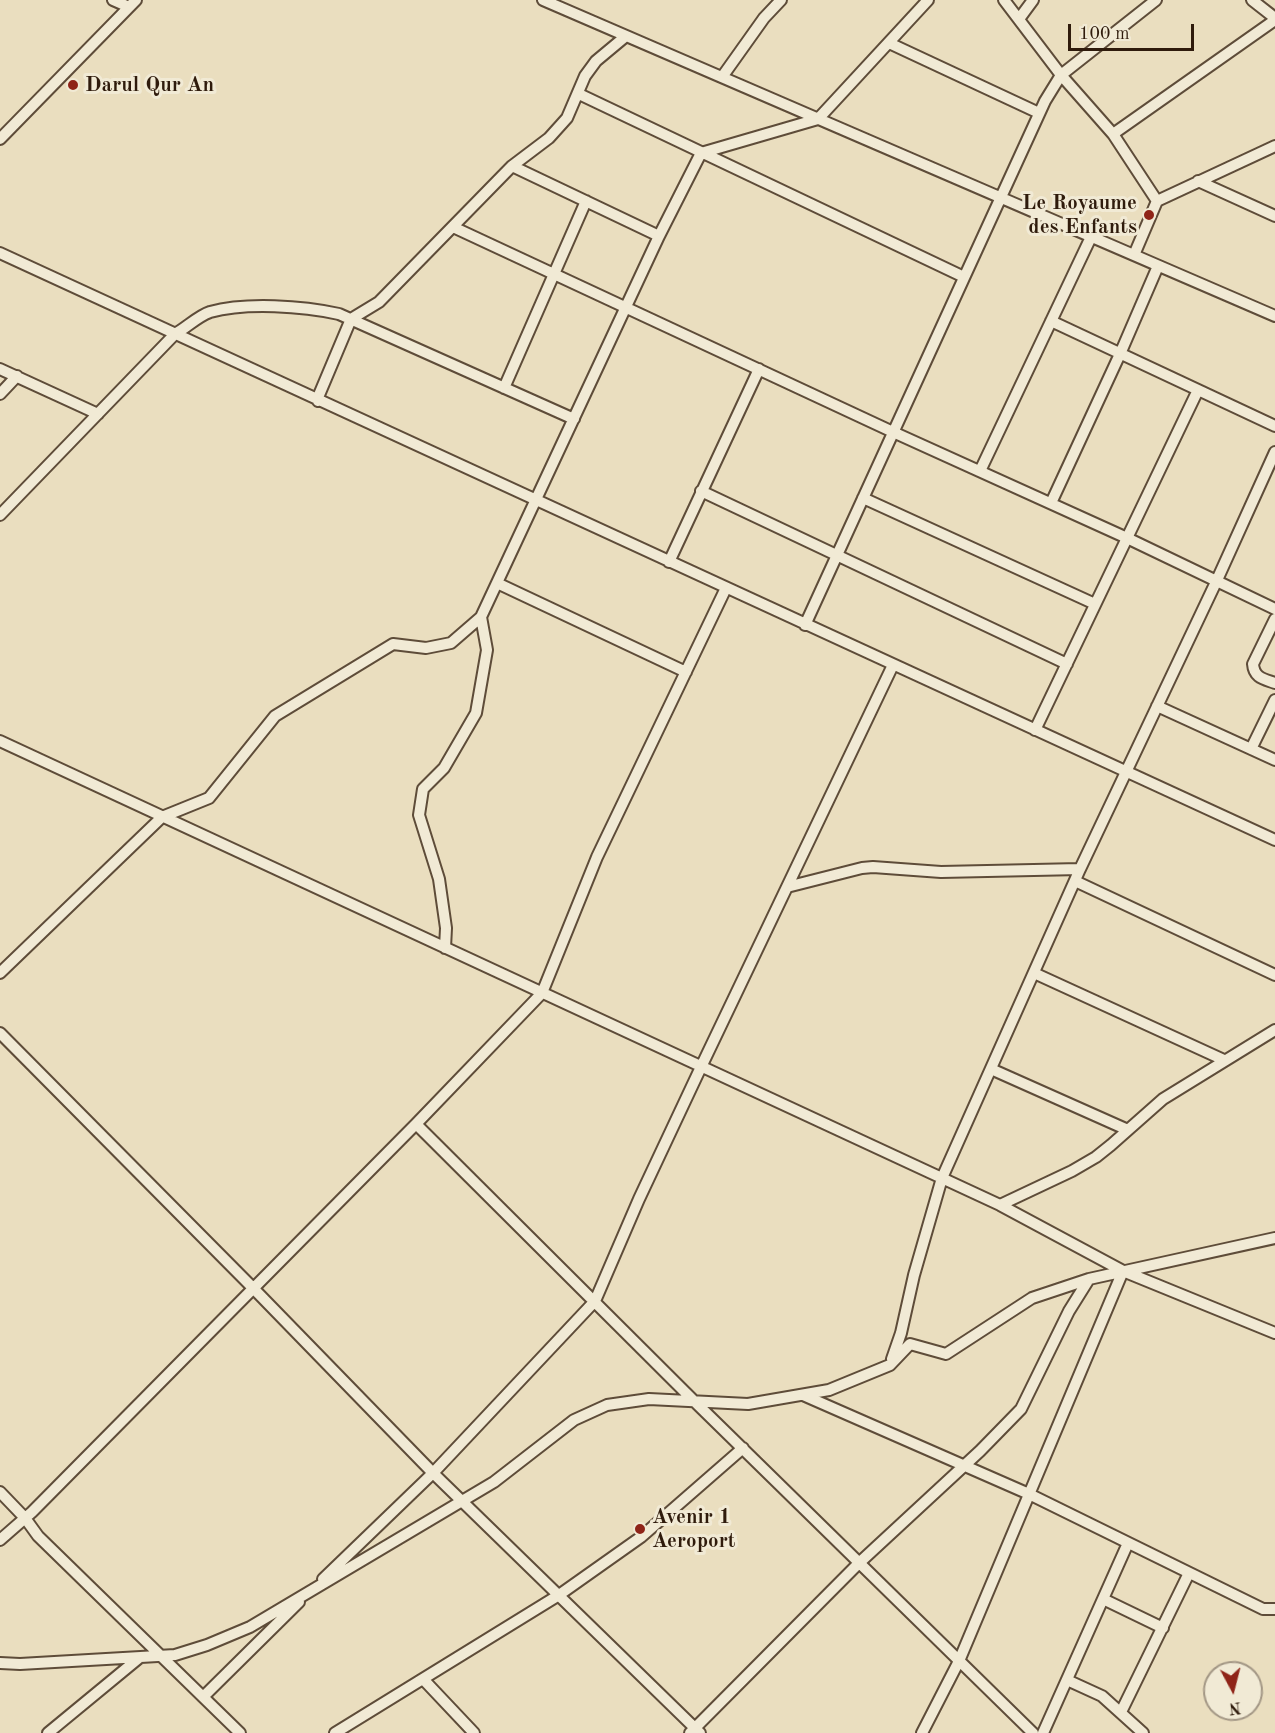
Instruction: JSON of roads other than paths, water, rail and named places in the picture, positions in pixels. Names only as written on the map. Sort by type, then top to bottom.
[{"type":"street","points":[[113,0],[133,3]]},
{"type":"street","points":[[543,0],[1275,316]]},
{"type":"street","points":[[0,973],[162,817],[209,798],[275,716],[393,644],[426,648],[451,643],[481,617],[659,236],[701,153],[818,119],[928,0]]},
{"type":"street","points":[[1004,0],[1061,75],[1113,134],[1157,201]]},
{"type":"street","points":[[1019,19],[1033,0]]},
{"type":"street","points":[[805,625],[1000,197],[1061,75],[1156,0]]},
{"type":"street","points":[[1113,134],[1275,19],[1252,0]]},
{"type":"street","points":[[722,77],[778,1]]},
{"type":"street","points":[[0,139],[133,3]]},
{"type":"street","points":[[318,401],[351,319],[379,302],[512,166],[537,148],[567,118],[585,76],[596,61],[626,36]]},
{"type":"street","points":[[889,43],[1040,113]]},
{"type":"street","points":[[579,94],[964,277]]},
{"type":"street","points":[[1134,255],[1157,201],[1275,146]]},
{"type":"street","points":[[512,166],[659,236]]},
{"type":"street","points":[[1198,181],[1275,216]]},
{"type":"street","points":[[504,388],[586,201]]},
{"type":"street","points":[[453,227],[1127,538],[1275,609]]},
{"type":"street","points":[[980,471],[1091,237]]},
{"type":"street","points":[[0,253],[1275,840]]},
{"type":"street","points":[[1051,503],[1158,266]]},
{"type":"street","points":[[0,515],[175,334],[209,313],[260,306],[320,310],[339,314],[574,419]]},
{"type":"street","points":[[1051,321],[1275,426]]},
{"type":"street","points":[[0,369],[98,414]]},
{"type":"street","points":[[669,562],[759,369]]},
{"type":"street","points":[[0,394],[17,376]]},
{"type":"street","points":[[1035,730],[1198,390]]},
{"type":"street","points":[[890,1365],[901,1333],[914,1275],[942,1178],[1080,869],[1274,454]]},
{"type":"street","points":[[701,491],[1066,664]]},
{"type":"street","points":[[863,498],[1095,604]]},
{"type":"street","points":[[497,583],[686,672]]},
{"type":"street","points":[[0,1540],[25,1518],[416,1124],[542,993],[597,857],[726,588]]},
{"type":"street","points":[[445,948],[446,928],[440,879],[419,815],[423,789],[444,768],[476,713],[486,650],[481,617]]},
{"type":"street","points":[[1275,619],[1253,664],[1258,677],[1275,683]]},
{"type":"street","points":[[203,1697],[433,1473],[595,1301],[639,1199],[893,665]]},
{"type":"street","points":[[1251,749],[1275,700]]},
{"type":"street","points":[[1157,706],[1275,760]]},
{"type":"street","points":[[0,741],[1000,1205],[1124,1271],[1275,1333]]},
{"type":"street","points":[[787,887],[873,867],[941,872],[1080,869]]},
{"type":"street","points":[[1075,881],[1275,975]]},
{"type":"street","points":[[1034,973],[1224,1060]]},
{"type":"street","points":[[1000,1205],[1088,1161],[1111,1145],[1163,1099],[1275,1030]]},
{"type":"street","points":[[0,1033],[433,1473],[695,1731],[859,1563],[1022,1409],[1069,1311],[1089,1279]]},
{"type":"street","points":[[991,1069],[1128,1130]]},
{"type":"street","points":[[416,1124],[693,1400],[1033,1733]]},
{"type":"street","points":[[0,1663],[20,1664],[175,1655],[207,1645],[250,1626],[310,1592],[494,1482],[574,1420],[606,1405],[649,1400],[748,1404],[829,1390],[890,1365],[910,1344],[945,1354],[1032,1298],[1089,1279],[1275,1238]]},
{"type":"street","points":[[922,1733],[958,1661],[1124,1271]]},
{"type":"street","points":[[803,1395],[1029,1494],[1263,1609],[1275,1609]]},
{"type":"street","points":[[335,1733],[559,1595],[641,1537],[743,1448]]},
{"type":"street","points":[[0,1492],[25,1518],[38,1536],[240,1733]]},
{"type":"street","points":[[1043,1733],[1128,1543]]},
{"type":"street","points":[[1121,1712],[1189,1574]]},
{"type":"street","points":[[1103,1599],[1163,1628]]},
{"type":"street","points":[[48,1733],[139,1658]]},
{"type":"street","points":[[423,1679],[474,1733]]},
{"type":"street","points":[[1067,1680],[1102,1696],[1143,1733]]},
{"type":"place","name":"Darul Qur An","points":[[73,85]]},
{"type":"place","name":"Le Royaume des Enfants","points":[[1149,215]]},
{"type":"place","name":"Avenir 1 Aeroport","points":[[640,1529]]}]
